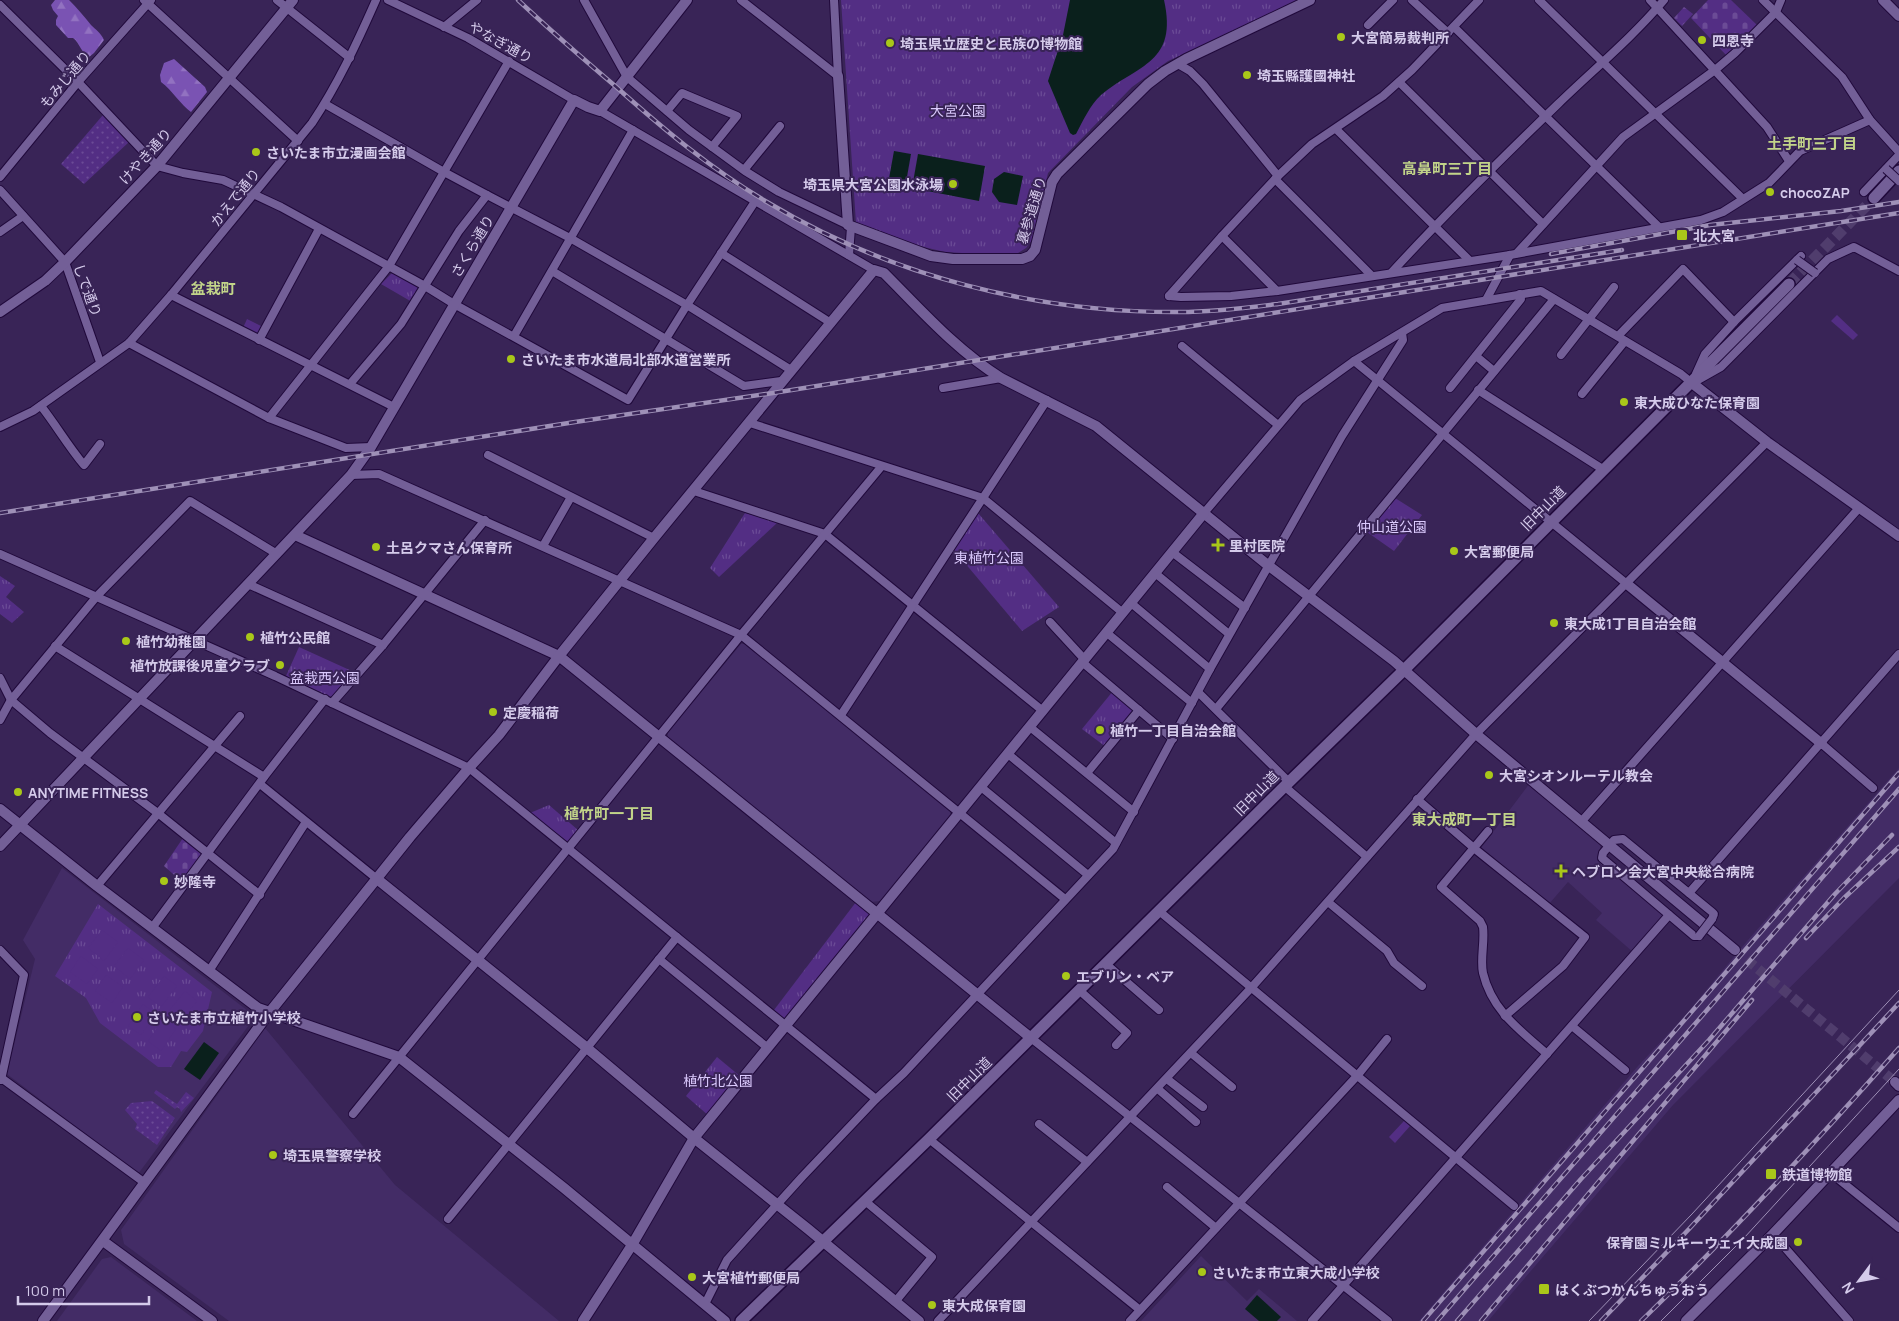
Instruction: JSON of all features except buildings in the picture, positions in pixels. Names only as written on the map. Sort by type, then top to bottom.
[{"type":"main road","points":[[1869,195],[1899,171]]},
{"type":"main road","name":"旧中山道","points":[[741,1321],[865,1202],[1286,784],[1404,670],[1789,284]]},
{"type":"street","points":[[277,0],[290,4],[350,58]]},
{"type":"street","name":"かえで通り","points":[[0,427],[33,412],[129,343],[298,141],[325,104],[350,58],[376,0]]},
{"type":"street","name":"やなぎ通り","points":[[388,0],[468,38],[574,100],[600,111]]},
{"type":"street","points":[[444,27],[476,0]]},
{"type":"street","points":[[584,0],[627,77],[712,147],[744,170],[779,192],[849,226]]},
{"type":"street","points":[[687,0],[600,111],[874,270],[884,273],[960,349],[1001,378],[1096,426],[1269,566],[1404,670],[1476,734],[1735,950]]},
{"type":"street","points":[[741,0],[838,76]]},
{"type":"street","points":[[834,0],[849,226],[849,255]]},
{"type":"street","name":"裏参道通り","points":[[849,226],[931,256],[953,259],[1001,260],[1022,259],[1030,256],[1039,240],[1052,182],[1057,174],[1148,84],[1165,70],[1310,0]]},
{"type":"street","points":[[1368,25],[1393,0]]},
{"type":"street","points":[[1412,0],[1451,30],[1545,116],[1659,227]]},
{"type":"street","points":[[1478,0],[1451,30],[1383,96],[1312,144],[1222,236],[1169,296],[1181,298],[1277,291],[1514,254],[1688,223],[1713,216],[1769,183],[1800,151],[1870,120]]},
{"type":"street","points":[[1539,0],[1743,199]]},
{"type":"street","points":[[1650,0],[1767,127],[1789,161]]},
{"type":"street","points":[[1392,272],[1489,170],[1603,62],[1664,0]]},
{"type":"street","points":[[1764,0],[1842,78],[1870,120],[1899,154],[1886,169],[1869,195]]},
{"type":"street","points":[[1486,300],[1514,254],[1623,137],[1715,70],[1776,12],[1781,0]]},
{"type":"street","points":[[1883,0],[1899,16]]},
{"type":"street","points":[[148,1],[298,141]]},
{"type":"street","name":"もみじ通り","points":[[0,177],[148,1]]},
{"type":"street","points":[[1,2],[157,166],[223,180],[254,194],[389,266],[628,400],[687,305],[756,200]]},
{"type":"street","name":"けやき通り","points":[[0,312],[45,281],[157,166],[290,4]]},
{"type":"street","points":[[269,418],[389,266],[509,61]]},
{"type":"street","points":[[1178,64],[1190,71],[1203,84],[1277,178],[1371,275]]},
{"type":"street","points":[[1399,82],[1543,224]]},
{"type":"street","points":[[667,111],[682,93],[737,116],[712,147]]},
{"type":"street","name":"さくら通り","points":[[0,846],[351,475],[371,447],[574,100]]},
{"type":"street","points":[[325,104],[444,172],[570,238],[687,305],[791,370]]},
{"type":"street","points":[[744,170],[780,126]]},
{"type":"street","points":[[1336,129],[1470,261]]},
{"type":"street","points":[[514,336],[633,130]]},
{"type":"street","points":[[1886,169],[1899,181]]},
{"type":"street","name":"しで通り","points":[[0,190],[65,262],[100,362]]},
{"type":"street","points":[[350,384],[401,324],[458,231],[487,195]]},
{"type":"street","points":[[0,232],[23,216]]},
{"type":"street","points":[[259,340],[319,229]]},
{"type":"street","points":[[1222,236],[1277,291]]},
{"type":"street","points":[[1830,258],[1854,247],[1899,271]]},
{"type":"street","points":[[1692,383],[1721,367],[1838,251]]},
{"type":"street","points":[[721,253],[831,323]]},
{"type":"street","points":[[1692,383],[1705,354],[1734,322],[1799,258],[1815,273]]},
{"type":"street","points":[[1582,394],[1621,338],[1683,268],[1734,322]]},
{"type":"street","points":[[44,1321],[269,1013],[410,837],[499,735],[559,656],[654,538],[874,270]]},
{"type":"street","points":[[552,271],[744,386],[781,382]]},
{"type":"street","points":[[1561,355],[1614,287]]},
{"type":"street","points":[[583,1321],[632,1245],[694,1138],[1172,552],[1278,425],[1311,391],[1354,361],[1442,308],[1541,291],[1681,374],[1767,442],[1899,536]]},
{"type":"street","points":[[1450,388],[1521,299],[1520,294]]},
{"type":"street","points":[[171,295],[394,407]]},
{"type":"street","points":[[1216,709],[1554,299]]},
{"type":"street","points":[[705,1304],[727,1260],[776,1205],[876,1099],[904,1073],[1116,843],[1210,669],[1342,436],[1403,340],[1402,333]]},
{"type":"street","points":[[129,343],[269,418],[346,448],[371,447]]},
{"type":"street","points":[[1182,346],[1278,425]]},
{"type":"street","points":[[1476,356],[1494,371]]},
{"type":"street","points":[[1354,361],[1723,661],[1873,788]]},
{"type":"street","points":[[944,388],[1001,378]]},
{"type":"street","points":[[1478,390],[1604,470]]},
{"type":"street","points":[[841,715],[1047,400]]},
{"type":"street","points":[[41,406],[84,465],[100,444]]},
{"type":"street","points":[[750,423],[881,467],[983,498],[1123,613]]},
{"type":"street","points":[[938,1321],[1252,987],[1476,734],[1767,442]]},
{"type":"street","points":[[488,455],[654,538]]},
{"type":"street","points":[[353,1114],[660,738],[741,635],[881,467]]},
{"type":"street","points":[[351,475],[379,474],[741,635],[1066,899]]},
{"type":"street","points":[[694,491],[825,534],[1043,711]]},
{"type":"street","points":[[543,546],[571,497]]},
{"type":"street","points":[[0,720],[11,700],[97,596],[190,501],[277,554]]},
{"type":"street","points":[[1581,822],[1859,508]]},
{"type":"street","points":[[152,928],[260,784],[264,776],[328,701],[383,646],[485,520]]},
{"type":"street","points":[[295,535],[559,656],[977,995],[1388,1321]]},
{"type":"street","points":[[1172,552],[1244,608]]},
{"type":"street","points":[[0,554],[328,701],[469,768],[876,1099]]},
{"type":"street","points":[[1155,573],[1230,634]]},
{"type":"street","points":[[248,584],[383,646]]},
{"type":"street","points":[[1131,603],[1210,669]]},
{"type":"street","points":[[1050,622],[1084,661],[1173,738]]},
{"type":"street","points":[[1106,633],[1192,703]]},
{"type":"street","points":[[55,646],[264,776]]},
{"type":"street","points":[[1689,893],[1822,744],[1899,654]]},
{"type":"street","points":[[0,678],[11,700],[260,895]]},
{"type":"street","points":[[1198,692],[1286,784],[1367,856]]},
{"type":"street","points":[[1087,773],[1139,710]]},
{"type":"street","points":[[97,886],[240,716]]},
{"type":"street","points":[[1030,727],[1134,812]]},
{"type":"street","points":[[1008,754],[1116,843]]},
{"type":"street","points":[[260,784],[587,1048],[694,1138],[919,1321]]},
{"type":"street","points":[[981,787],[1088,875]]},
{"type":"street","points":[[1417,799],[1585,937],[1563,966],[1505,1016]]},
{"type":"street","points":[[0,809],[97,886],[258,1008],[399,1057],[725,1321]]},
{"type":"street","points":[[209,971],[306,822]]},
{"type":"street","points":[[1488,830],[1441,887],[1480,921],[1484,927],[1483,974],[1496,1005],[1505,1016],[1547,1054]]},
{"type":"street","points":[[1623,839],[1712,912],[1714,914],[1712,919],[1699,936],[1694,936],[1602,858],[1603,853],[1609,846],[1614,840],[1623,839]]},
{"type":"street","points":[[1328,902],[1387,951],[1394,963],[1422,986]]},
{"type":"street","points":[[1159,911],[1514,1206]]},
{"type":"street","points":[[1312,1321],[1669,915]]},
{"type":"street","points":[[448,1219],[677,937]]},
{"type":"street","points":[[0,950],[24,975],[0,1079],[146,1182]]},
{"type":"street","points":[[659,959],[768,1048]]},
{"type":"street","points":[[1106,964],[1159,1010]]},
{"type":"street","points":[[1079,990],[1127,1033],[1116,1045]]},
{"type":"street","points":[[1572,1026],[1625,1070]]},
{"type":"street","points":[[1130,1321],[1356,1076],[1387,1039]]},
{"type":"street","points":[[1191,1053],[1232,1087]]},
{"type":"street","points":[[1167,1079],[1203,1107]]},
{"type":"street","points":[[1158,1088],[1196,1122]]},
{"type":"street","points":[[1686,1321],[1773,1234],[1899,1100]]},
{"type":"street","points":[[1039,1124],[1087,1162]]},
{"type":"street","points":[[929,1139],[1140,1310]]},
{"type":"street","points":[[1831,1173],[1899,1228]]},
{"type":"street","points":[[1167,1187],[1216,1228]]},
{"type":"street","points":[[865,1202],[932,1257],[895,1302]]},
{"type":"street","points":[[1773,1234],[1849,1321]]},
{"type":"street","points":[[103,1241],[212,1321]]},
{"type":"shaded area","points":[[1070,0],[1164,0],[1167,21],[1165,37],[1160,50],[1152,60],[1101,95],[1090,108],[1076,134],[1073,135],[1070,133],[1048,81],[1063,35]]},
{"type":"shaded area","points":[[894,151],[911,154],[905,188],[888,184]]},
{"type":"shaded area","points":[[918,154],[985,166],[979,201],[912,188]]},
{"type":"shaded area","points":[[1004,172],[1023,176],[1017,205],[999,202],[992,192],[994,179]]},
{"type":"shaded area","points":[[741,644],[745,644],[950,811],[950,815],[880,901],[871,902],[668,737],[668,732]]},
{"type":"shaded area","points":[[1899,768],[1899,878],[1673,1105],[1488,1321],[1419,1321],[1638,1066],[1684,1017],[1748,940]]},
{"type":"shaded area","name":"ヘブロン会大宮中央総合病院","points":[[1530,783],[1601,841],[1599,860],[1665,915],[1633,952],[1596,920],[1602,913],[1568,882],[1549,904],[1481,848]]},
{"type":"shaded area","name":"さいたま市立植竹小学校","points":[[62,868],[252,1014],[252,1021],[138,1174],[7,1074],[35,959],[23,940]]},
{"type":"shaded area","name":"埼玉県警察学校","points":[[265,1028],[395,1185],[559,1321],[229,1321],[124,1244],[121,1230]]},
{"type":"shaded area","points":[[204,1042],[219,1053],[200,1080],[184,1069]]},
{"type":"shaded area","name":"さいたま市立東大成小学校","points":[[1201,1256],[1247,1301],[1259,1289],[1297,1321],[1141,1321]]},
{"type":"shaded area","points":[[111,1257],[197,1321],[57,1321],[102,1259]]},
{"type":"shaded area","points":[[1257,1295],[1281,1317],[1277,1321],[1259,1321],[1245,1309]]},
{"type":"green space","points":[[55,0],[69,0],[103,38],[104,40],[89,57],[73,38],[68,38],[56,25],[58,16],[51,5]]},
{"type":"green space","name":"大宮公園","points":[[841,0],[1304,0],[1168,61],[1132,87],[1048,173],[1032,240],[1026,248],[1018,253],[979,254],[945,252],[911,244],[856,223]]},
{"type":"green space","points":[[1708,0],[1731,0],[1757,25],[1726,55],[1691,18]]},
{"type":"green space","points":[[1684,7],[1693,14],[1682,26],[1674,18]]},
{"type":"green space","points":[[174,59],[205,87],[207,92],[191,112],[161,82],[160,75],[164,63]]},
{"type":"green space","points":[[103,115],[129,142],[84,184],[61,164]]},
{"type":"green space","points":[[393,272],[416,284],[419,289],[412,302],[381,284]]},
{"type":"green space","points":[[1837,315],[1858,335],[1853,340],[1831,321]]},
{"type":"green space","points":[[247,319],[261,326],[258,333],[254,334],[243,328]]},
{"type":"green space","name":"仲山道公園","points":[[1395,498],[1422,515],[1394,551],[1367,532]]},
{"type":"green space","points":[[745,513],[778,522],[719,577],[710,568]]},
{"type":"green space","name":"東植竹公園","points":[[978,513],[1059,607],[1022,631],[954,550]]},
{"type":"green space","points":[[0,576],[15,586],[6,597],[24,612],[12,623],[0,614]]},
{"type":"green space","name":"盆栽西公園","points":[[299,647],[354,672],[335,695],[329,697],[286,676]]},
{"type":"green space","points":[[1113,691],[1136,711],[1106,747],[1082,729]]},
{"type":"green space","points":[[549,805],[578,830],[568,842],[530,813]]},
{"type":"green space","points":[[183,838],[202,854],[181,881],[164,866]]},
{"type":"green space","points":[[856,902],[872,915],[786,1021],[774,1010]]},
{"type":"green space","points":[[98,904],[212,992],[203,1031],[187,1052],[181,1051],[171,1067],[158,1067],[100,1023],[86,998],[55,976]]},
{"type":"green space","points":[[102,930],[118,942],[104,961],[88,948]]},
{"type":"green space","points":[[128,948],[144,960],[130,979],[114,966]]},
{"type":"green space","points":[[81,956],[98,969],[87,984],[70,972]]},
{"type":"green space","points":[[106,975],[123,987],[112,1003],[95,991]]},
{"type":"green space","points":[[164,976],[177,986],[161,1007],[148,997]]},
{"type":"green space","points":[[185,991],[197,1001],[181,1022],[168,1012]]},
{"type":"green space","points":[[143,1004],[156,1014],[141,1035],[128,1026]]},
{"type":"green space","points":[[163,1019],[176,1029],[161,1051],[148,1041]]},
{"type":"green space","name":"植竹北公園","points":[[717,1057],[741,1077],[709,1116],[686,1096]]},
{"type":"green space","points":[[156,1090],[177,1104],[186,1092],[194,1098],[181,1112],[180,1109],[177,1107],[175,1109],[154,1093]]},
{"type":"green space","points":[[152,1101],[175,1118],[157,1145],[135,1129],[137,1124],[125,1110],[131,1103]]},
{"type":"green space","points":[[1404,1121],[1410,1126],[1395,1143],[1389,1137]]},
{"type":"tunnel","points":[[1789,284],[1874,198]]},
{"type":"tunnel","points":[[1735,950],[1895,1082]]},
{"type":"tram line","points":[[1589,1321],[1692,1214],[1899,990]]},
{"type":"tram line","points":[[1661,1321],[1744,1238],[1899,1069]]},
{"type":"railway","points":[[518,0],[669,132],[726,176],[767,202],[814,228],[863,251],[914,270],[1018,297],[1072,306],[1126,311],[1217,311],[1278,304],[1622,250]]},
{"type":"railway","points":[[1551,254],[1710,225],[1841,211],[1899,202]]},
{"type":"railway","points":[[0,513],[575,422],[773,393],[1899,213]]},
{"type":"railway","points":[[1423,1321],[1899,773]]},
{"type":"railway","points":[[1437,1321],[1899,789]]},
{"type":"railway","points":[[1457,1321],[1581,1179],[1709,1040],[1835,894],[1892,835]]},
{"type":"railway","points":[[1806,938],[1844,898],[1899,847]]},
{"type":"railway","points":[[1481,1321],[1752,1000]]},
{"type":"railway","points":[[1601,1321],[1899,1003]]},
{"type":"railway","points":[[1641,1321],[1773,1187],[1899,1048]]},
{"type":"place","name":"大宮簡易裁判所","points":[[1341,37]]},
{"type":"place","name":"四恩寺","points":[[1702,40]]},
{"type":"place","name":"埼玉県立歴史と民族の博物館","points":[[890,43]]},
{"type":"place","name":"埼玉縣護國神社","points":[[1247,75]]},
{"type":"place","name":"さいたま市立漫画会館","points":[[256,152]]},
{"type":"place","name":"埼玉県大宮公園水泳場","points":[[953,184]]},
{"type":"place","name":"chocoZAP","points":[[1770,192]]},
{"type":"place","name":"北大宮","points":[[1682,235]]},
{"type":"place","name":"さいたま市水道局北部水道営業所","points":[[511,359]]},
{"type":"place","name":"東大成ひなた保育園","points":[[1624,402]]},
{"type":"place","name":"里村医院","points":[[1218,545]]},
{"type":"place","name":"土呂クマさん保育所","points":[[376,547]]},
{"type":"place","name":"大宮郵便局","points":[[1454,551]]},
{"type":"place","name":"東大成1丁目自治会館","points":[[1554,623]]},
{"type":"place","name":"植竹公民館","points":[[250,637]]},
{"type":"place","name":"植竹幼稚園","points":[[126,641]]},
{"type":"place","name":"植竹放課後児童クラブ","points":[[280,665]]},
{"type":"place","name":"定慶稲荷","points":[[493,712]]},
{"type":"place","name":"植竹一丁目自治会館","points":[[1100,730]]},
{"type":"place","name":"大宮シオンルーテル教会","points":[[1489,775]]},
{"type":"place","name":"ANYTIME FITNESS","points":[[18,792]]},
{"type":"place","name":"ヘブロン会大宮中央総合病院","points":[[1561,871]]},
{"type":"place","name":"妙隆寺","points":[[164,881]]},
{"type":"place","name":"エブリン・ベア","points":[[1066,976]]},
{"type":"place","name":"さいたま市立植竹小学校","points":[[137,1017]]},
{"type":"place","name":"埼玉県警察学校","points":[[273,1155]]},
{"type":"place","name":"鉄道博物館","points":[[1771,1174]]},
{"type":"place","name":"保育園ミルキーウェイ大成園","points":[[1798,1242]]},
{"type":"place","name":"さいたま市立東大成小学校","points":[[1202,1272]]},
{"type":"place","name":"大宮植竹郵便局","points":[[692,1277]]},
{"type":"place","name":"はくぶつかんちゅうおう","points":[[1544,1289]]},
{"type":"place","name":"東大成保育園","points":[[932,1305]]},
{"type":"district","name":"土手町三丁目","points":[[1812,143]]},
{"type":"district","name":"高鼻町三丁目","points":[[1447,168]]},
{"type":"district","name":"盆栽町","points":[[213,288]]},
{"type":"district","name":"植竹町一丁目","points":[[609,813]]},
{"type":"district","name":"東大成町一丁目","points":[[1464,819]]}]
